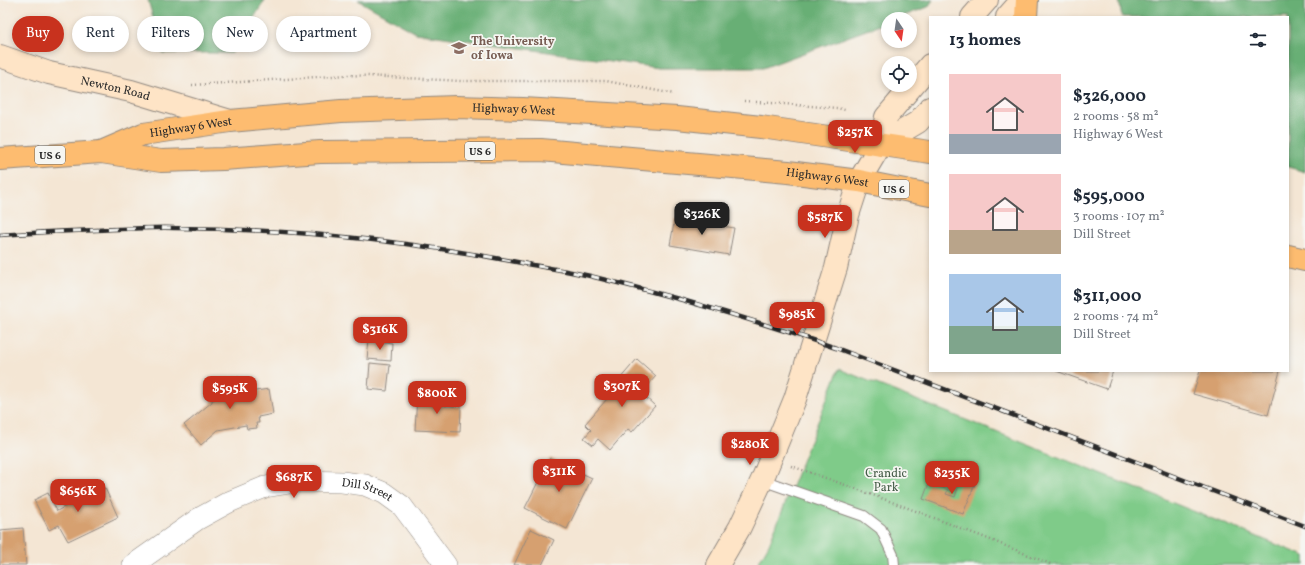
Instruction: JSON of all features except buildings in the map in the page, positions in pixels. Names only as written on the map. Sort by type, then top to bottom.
[{"type":"main road","points":[[1026,16],[1027,0]]},
{"type":"main road","name":"Highway 6 West","points":[[101,152],[143,134],[230,121],[341,111],[456,107],[523,109],[677,118],[761,127],[929,152]]},
{"type":"main road","name":"Highway 6 West","points":[[0,159],[101,152],[160,161],[223,159],[320,152],[541,150],[780,171],[859,181],[929,195]]},
{"type":"main road","points":[[1289,256],[1305,260]]},
{"type":"street","points":[[973,16],[987,0]]},
{"type":"street","points":[[1008,16],[1022,0]]},
{"type":"street","name":"Newton Road","points":[[0,56],[49,73],[131,91],[230,121]]},
{"type":"street","points":[[718,565],[740,527],[762,480],[795,399],[836,268],[848,215],[859,181],[881,144],[886,117],[929,66]]},
{"type":"street","points":[[881,144],[918,122],[929,109]]},
{"type":"street","name":"Dill Street","points":[[134,565],[198,519],[229,502],[265,487],[302,482],[342,482],[365,485],[384,493],[402,506],[446,565]]},
{"type":"lane","points":[[762,480],[864,516],[881,529],[893,555],[894,565]]},
{"type":"path","points":[[191,85],[349,75],[461,81],[606,81],[679,95]]},
{"type":"path","points":[[742,101],[837,108],[845,110]]},
{"type":"path","points":[[788,465],[860,490],[985,537],[1053,565]]},
{"type":"green space","points":[[148,0],[265,0],[255,16],[212,16],[212,52],[232,53],[163,53],[204,52],[204,16],[153,16]]},
{"type":"green space","points":[[358,0],[933,0],[928,7],[914,12],[881,12],[881,25],[763,68],[659,68],[416,33]]},
{"type":"green space","points":[[1119,0],[1305,0],[1305,172],[1289,167],[1289,16],[1122,16]]},
{"type":"green space","name":"Crandic Park","points":[[839,369],[1305,556],[1305,565],[757,565],[769,544]]},
{"type":"railway","points":[[0,235],[161,228],[219,229],[308,234],[440,249],[582,274],[714,309],[836,348],[1305,526]]},
{"type":"place","name":"The University of Iowa","points":[[459,48]]}]
